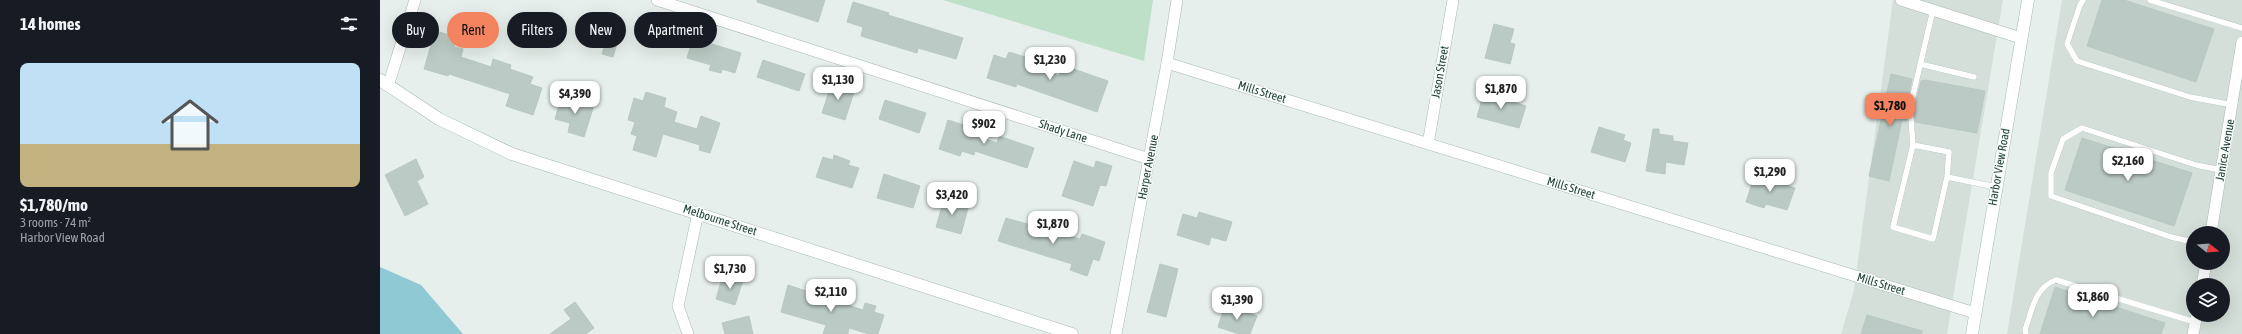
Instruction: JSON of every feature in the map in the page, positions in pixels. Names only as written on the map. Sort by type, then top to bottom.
[{"type":"street","points":[[384,83],[415,0]]},
{"type":"street","name":"Shady Lane","points":[[657,0],[1149,159]]},
{"type":"street","name":"Harper Avenue","points":[[1116,334],[1168,63],[1177,0]]},
{"type":"street","name":"Jason Street","points":[[1428,144],[1453,0]]},
{"type":"street","points":[[1901,0],[2021,38]]},
{"type":"street","name":"Harbor View Road","points":[[1972,334],[2028,0]]},
{"type":"street","name":"Janice Avenue","points":[[2212,226],[2242,42]]},
{"type":"street","name":"Mills Street","points":[[1168,63],[1975,313]]},
{"type":"street","name":"Melbourne Street","points":[[384,83],[439,119],[512,154],[1072,334]]},
{"type":"street","points":[[688,334],[678,306],[698,213]]},
{"type":"street","points":[[2193,334],[2195,322]]},
{"type":"lane","points":[[2083,0],[2067,44],[2077,61],[2190,97],[2233,105]]},
{"type":"lane","points":[[2150,0],[2242,28]]},
{"type":"lane","points":[[1913,145],[1949,152],[1947,177],[1933,239],[1893,227],[1913,145],[1910,108],[1933,10]]},
{"type":"lane","points":[[1920,64],[1974,77]]},
{"type":"lane","points":[[2186,240],[2171,237],[2051,196],[2051,173],[2063,139],[2082,128],[2196,165],[2222,170]]},
{"type":"lane","points":[[1947,177],[1996,186]]},
{"type":"lane","points":[[2026,334],[2025,330],[2037,294],[2047,283],[2056,280],[2186,316]]},
{"type":"shaded area","points":[[1893,0],[2003,0],[1947,334],[1841,334],[1854,290]]},
{"type":"shaded area","points":[[2062,0],[2242,0],[2242,334],[2007,334]]},
{"type":"green space","points":[[943,0],[1153,0],[1144,61]]},
{"type":"water","points":[[380,267],[421,285],[463,334],[380,334]]},
{"type":"building","points":[[757,0],[825,0],[818,22],[757,2]]},
{"type":"building","points":[[2102,0],[2124,0],[2214,29],[2196,82],[2087,46]]},
{"type":"building","points":[[853,2],[889,13],[888,15],[963,38],[956,59],[918,48],[917,53],[861,36],[863,27],[847,22]]},
{"type":"building","points":[[1494,24],[1514,29],[1510,43],[1515,44],[1510,64],[1485,58]]},
{"type":"building","points":[[439,32],[447,34],[447,48],[463,49],[461,57],[491,67],[493,59],[511,65],[510,69],[533,77],[530,84],[542,88],[533,115],[506,106],[510,94],[449,74],[448,76],[424,69],[430,48],[439,48]]},
{"type":"building","points":[[717,46],[741,53],[735,73],[722,69],[721,73],[709,70],[711,65],[687,58],[690,48],[717,48]]},
{"type":"building","points":[[604,48],[616,48],[613,57],[602,54]]},
{"type":"building","points":[[1009,52],[1035,60],[1033,67],[1059,76],[1062,65],[1108,81],[1097,112],[1017,84],[1016,87],[987,78],[994,55],[1006,59]]},
{"type":"building","points":[[763,60],[805,74],[799,91],[757,77]]},
{"type":"building","points":[[1891,74],[1912,79],[1906,107],[1907,120],[1902,120],[1889,181],[1869,176]]},
{"type":"building","points":[[1925,80],[1985,91],[1977,133],[1915,122],[1914,108],[1921,81]]},
{"type":"building","points":[[832,82],[855,89],[845,120],[822,113]]},
{"type":"building","points":[[1484,91],[1526,106],[1519,128],[1477,117]]},
{"type":"building","points":[[646,92],[666,98],[664,107],[677,112],[674,122],[697,129],[701,116],[720,123],[710,153],[699,150],[700,145],[663,134],[656,157],[633,150],[637,136],[631,134],[635,122],[628,120],[634,98],[643,101]]},
{"type":"building","points":[[562,95],[594,105],[584,137],[568,132],[570,123],[555,119]]},
{"type":"building","points":[[885,100],[926,113],[919,133],[879,119]]},
{"type":"building","points":[[948,120],[970,127],[968,133],[997,143],[999,136],[1034,148],[1027,168],[975,151],[974,155],[962,151],[960,156],[939,149]]},
{"type":"building","points":[[1599,127],[1625,135],[1623,140],[1631,143],[1625,162],[1591,152]]},
{"type":"building","points":[[1653,129],[1659,129],[1659,134],[1673,136],[1673,141],[1688,143],[1684,165],[1666,162],[1665,174],[1646,171]]},
{"type":"building","points":[[2082,138],[2192,173],[2174,226],[2065,190]]},
{"type":"building","points":[[834,155],[850,161],[848,165],[859,168],[852,188],[816,177],[823,157],[833,160]]},
{"type":"building","points":[[416,159],[424,177],[417,181],[428,204],[405,216],[385,175]]},
{"type":"building","points":[[1074,161],[1094,168],[1096,161],[1112,166],[1106,186],[1100,185],[1093,206],[1062,196]]},
{"type":"building","points":[[884,174],[920,186],[913,208],[877,198]]},
{"type":"building","points":[[1755,174],[1795,188],[1787,210],[1766,204],[1764,208],[1746,202]]},
{"type":"building","points":[[945,196],[958,200],[957,205],[968,208],[961,234],[936,227]]},
{"type":"building","points":[[1199,212],[1232,222],[1226,241],[1211,237],[1209,245],[1177,235],[1183,214],[1197,218]]},
{"type":"building","points":[[1006,218],[1080,239],[1082,234],[1105,242],[1099,261],[1093,259],[1087,276],[1070,270],[1072,264],[998,241]]},
{"type":"building","points":[[1160,264],[1178,269],[1166,317],[1147,312]]},
{"type":"building","points":[[733,274],[744,277],[735,305],[716,299],[722,278],[731,281]]},
{"type":"building","points":[[788,285],[863,310],[865,303],[876,306],[874,312],[884,315],[878,334],[869,334],[849,328],[848,334],[823,334],[826,325],[781,312]]},
{"type":"building","points":[[2055,287],[2165,323],[2161,334],[2040,334]]},
{"type":"building","points":[[575,302],[594,328],[586,334],[550,334],[571,319],[564,310]]},
{"type":"building","points":[[1225,305],[1257,316],[1250,334],[1239,334],[1218,327]]},
{"type":"building","points":[[1867,315],[1922,331],[1922,334],[1861,334]]},
{"type":"building","points":[[749,316],[753,334],[725,334],[722,323]]}]
